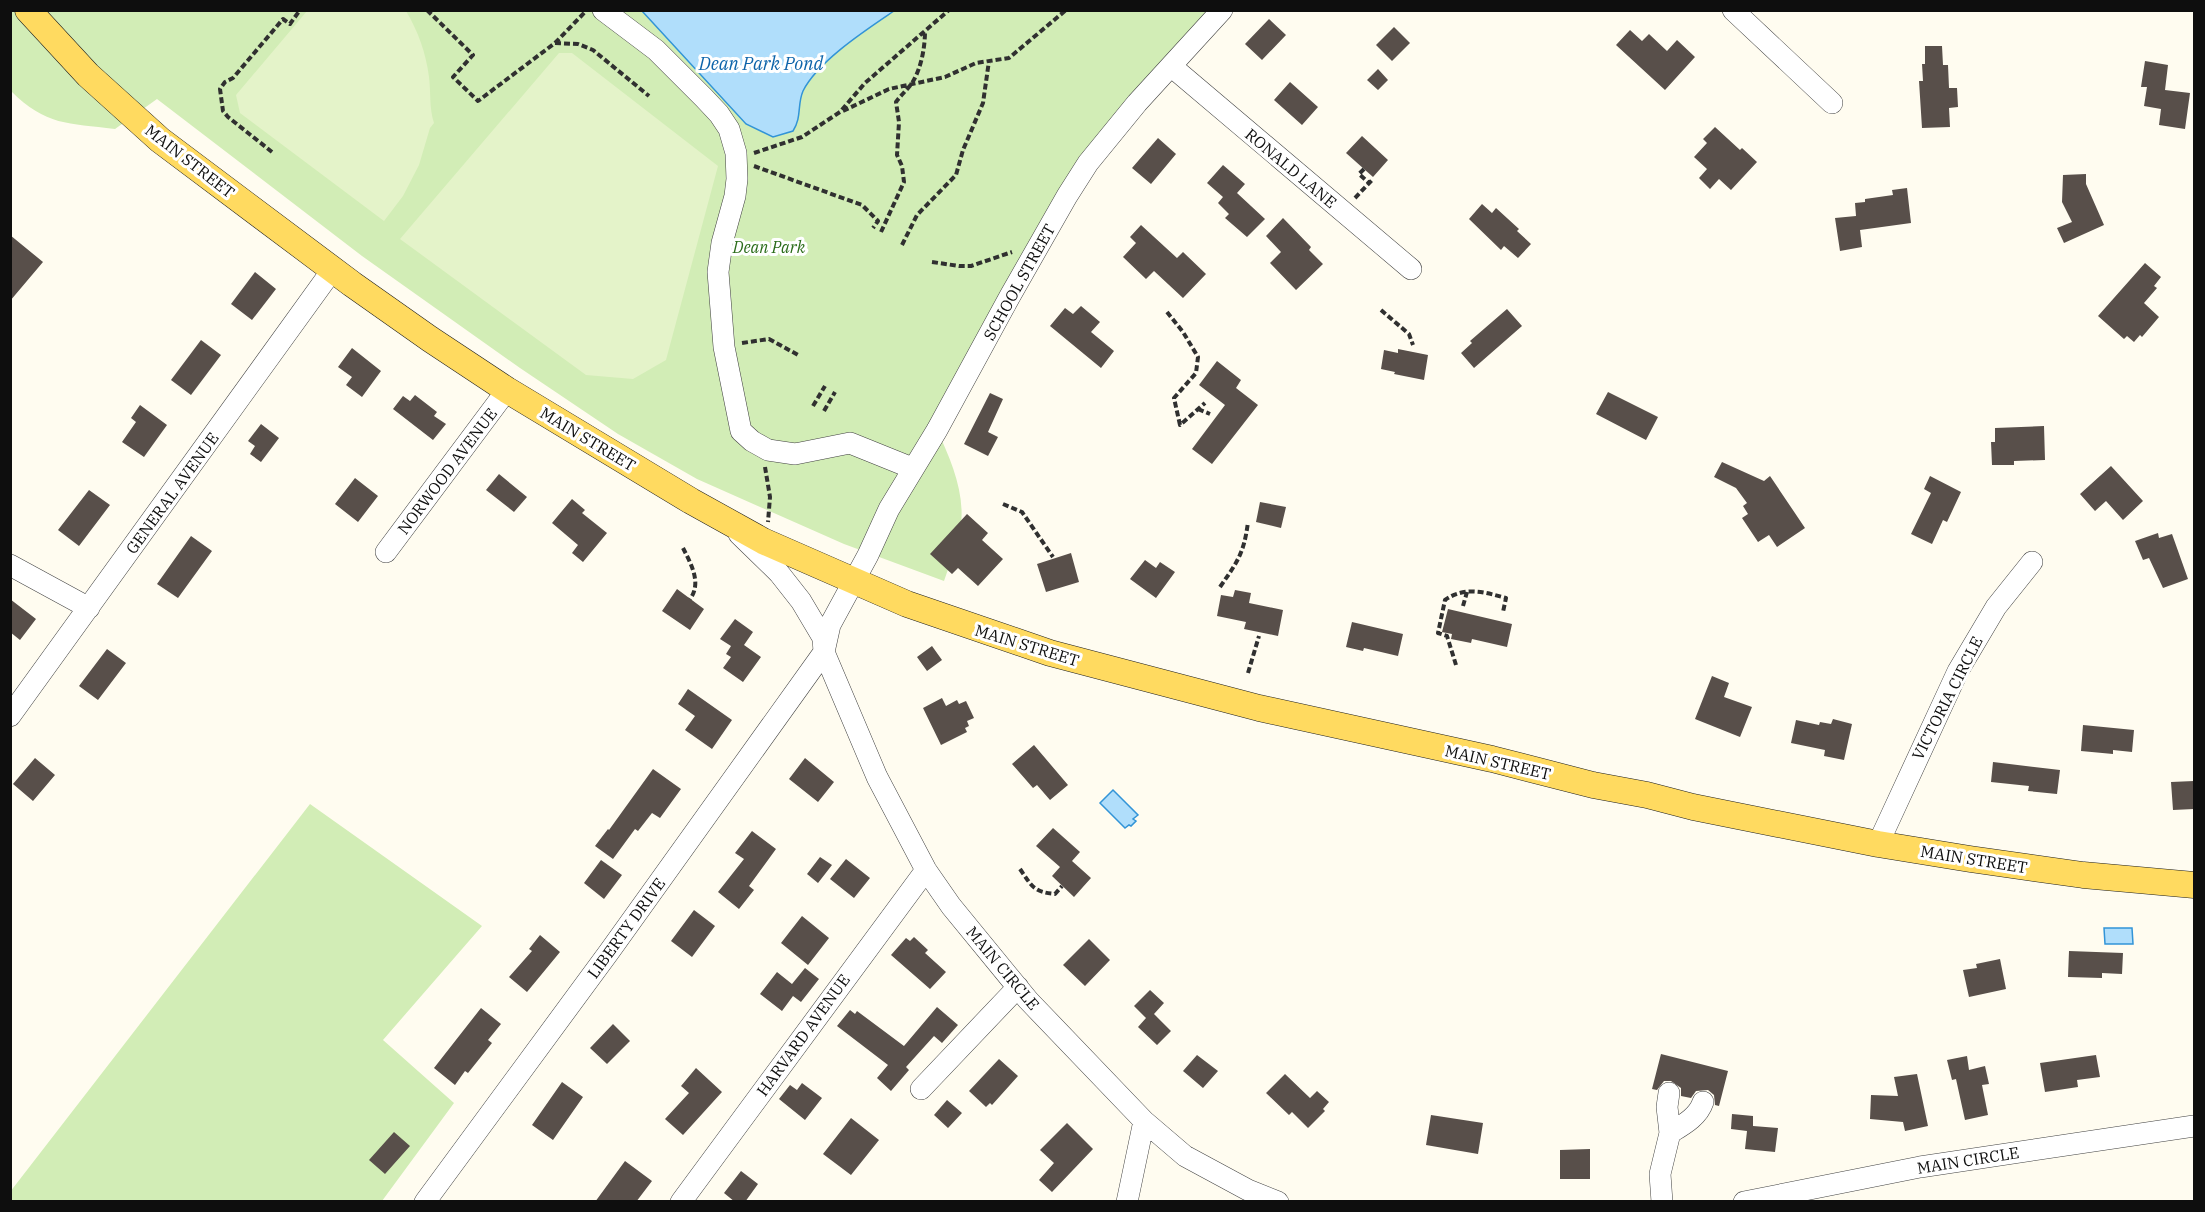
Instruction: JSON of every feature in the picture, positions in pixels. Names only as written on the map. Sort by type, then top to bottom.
[{"type":"main road","name":"MAIN STREET","points":[[28,10],[88,75],[160,140],[333,269],[507,390],[763,541],[932,614],[1050,653],[1259,708],[1492,759],[1593,785],[1647,795],[1693,807],[1878,843],[2083,875],[2194,885]]},
{"type":"street","points":[[603,10],[656,50],[704,98],[729,129],[737,159],[737,179],[735,196],[722,243],[718,272],[724,347],[741,431],[768,450],[795,454],[850,444],[912,468]]},
{"type":"street","name":"SCHOOL STREET","points":[[855,580],[889,509],[937,430],[1037,248],[1088,163],[1137,103],[1222,10]]},
{"type":"street","points":[[1733,10],[1832,103]]},
{"type":"street","name":"RONALD LANE","points":[[1171,66],[1411,269]]},
{"type":"street","name":"GENERAL AVENUE","points":[[10,716],[333,269]]},
{"type":"street","name":"NORWOOD AVENUE","points":[[386,552],[507,390]]},
{"type":"street","name":"MAIN CIRCLE","points":[[718,516],[755,548],[793,591],[823,638],[824,652],[877,777],[926,870],[951,906],[1018,987],[1144,1121],[1185,1156],[1248,1190],[1278,1202]]},
{"type":"street","name":"VICTORIA CIRCLE","points":[[1878,843],[1958,671],[1996,608],[2032,562]]},
{"type":"street","points":[[10,565],[89,608]]},
{"type":"street","points":[[824,652],[830,625],[855,580]]},
{"type":"street","name":"LIBERTY DRIVE","points":[[425,1202],[616,943],[824,652]]},
{"type":"street","name":"HARVARD AVENUE","points":[[681,1202],[926,870]]},
{"type":"street","points":[[921,1089],[1018,987]]},
{"type":"street","points":[[1662,1202],[1660,1174],[1670,1133],[1667,1107],[1669,1093]]},
{"type":"street","points":[[1670,1133],[1685,1124],[1700,1110],[1703,1102]]},
{"type":"street","points":[[1126,1202],[1144,1121]]},
{"type":"street","name":"MAIN CIRCLE","points":[[1744,1202],[1808,1195],[1920,1167],[2194,1126]]},
{"type":"path","points":[[272,152],[223,111],[220,89],[225,82],[234,78],[283,19],[290,24],[300,10]]},
{"type":"path","points":[[427,10],[473,55],[453,77],[478,101],[555,43],[586,10]]},
{"type":"path","points":[[840,112],[865,83],[949,10]]},
{"type":"path","points":[[737,159],[802,137],[840,112],[889,89],[945,77],[976,63],[1009,58],[1066,10]]},
{"type":"path","points":[[881,232],[904,182],[902,166],[897,155],[899,122],[896,102],[911,84],[921,60],[925,31]]},
{"type":"path","points":[[555,43],[578,44],[593,50],[649,96]]},
{"type":"path","points":[[902,245],[917,215],[956,176],[963,150],[983,103],[989,61]]},
{"type":"path","points":[[737,159],[862,205],[878,221],[873,228]]},
{"type":"path","points":[[1364,169],[1359,174],[1369,183]]},
{"type":"path","points":[[1361,204],[1354,199],[1372,179]]},
{"type":"path","points":[[932,262],[971,266],[1003,254],[1037,248]]},
{"type":"path","points":[[1381,310],[1409,334],[1413,345]]},
{"type":"path","points":[[1167,312],[1183,332],[1198,357],[1196,373],[1174,398],[1180,425],[1205,403]]},
{"type":"path","points":[[724,347],[769,339],[800,356]]},
{"type":"path","points":[[813,406],[825,386]]},
{"type":"path","points":[[824,411],[835,392]]},
{"type":"path","points":[[1198,409],[1210,414]]},
{"type":"path","points":[[757,444],[767,475],[770,497],[769,515],[763,541]]},
{"type":"path","points":[[1003,504],[1022,513],[1053,556]]},
{"type":"path","points":[[1220,587],[1245,546],[1248,522]]},
{"type":"path","points":[[683,548],[692,566],[695,582],[695,592],[690,599]]},
{"type":"path","points":[[1456,665],[1447,636],[1438,633],[1445,600],[1453,594],[1475,590],[1506,598],[1503,612]]},
{"type":"path","points":[[1463,606],[1467,592]]},
{"type":"path","points":[[1248,673],[1259,636]]},
{"type":"path","points":[[1020,869],[1031,885],[1040,892],[1055,894],[1062,886]]},
{"type":"green space","name":"Dean Park","points":[[11,11],[1215,11],[1135,94],[937,430],[957,481],[961,508],[959,535],[944,581],[844,544],[697,479],[618,434],[362,256],[157,99],[115,129],[71,124],[35,111],[11,91]]},
{"type":"green space","points":[[307,11],[406,11],[421,42],[428,68],[434,123],[430,128],[419,165],[403,196],[384,221],[240,113],[236,95]]},
{"type":"green space","points":[[559,53],[572,53],[718,166],[666,360],[633,379],[586,375],[400,239]]},
{"type":"green space","points":[[310,804],[482,926],[383,1040],[454,1103],[382,1201],[11,1202],[10,1192]]},
{"type":"water","name":"Dean Park Pond","points":[[642,11],[894,11],[844,47],[820,69],[803,91],[798,121],[793,131],[773,137],[746,124]]},
{"type":"water","points":[[1113,790],[1138,815],[1133,819],[1136,821],[1131,826],[1125,828],[1100,803]]},
{"type":"water","points":[[2104,928],[2132,928],[2133,944],[2105,944]]},
{"type":"building","points":[[1269,19],[1286,35],[1262,60],[1245,44]]},
{"type":"building","points":[[1394,27],[1410,43],[1392,61],[1376,45]]},
{"type":"building","points":[[1630,30],[1642,41],[1649,34],[1667,51],[1677,40],[1695,57],[1665,90],[1616,45]]},
{"type":"building","points":[[1925,46],[1942,46],[1943,65],[1948,65],[1949,88],[1957,88],[1958,107],[1949,108],[1950,127],[1922,128],[1919,81],[1923,81],[1922,64],[1925,64]]},
{"type":"building","points":[[2145,61],[2168,65],[2165,90],[2190,93],[2185,129],[2159,125],[2161,109],[2144,106],[2147,87],[2141,87]]},
{"type":"building","points":[[1378,69],[1388,80],[1378,90],[1367,80]]},
{"type":"building","points":[[1290,82],[1318,107],[1302,125],[1274,100]]},
{"type":"building","points":[[1715,127],[1757,162],[1731,190],[1719,179],[1710,189],[1699,178],[1707,169],[1694,157],[1707,143],[1703,139]]},
{"type":"building","points":[[1362,136],[1388,160],[1373,177],[1346,153]]},
{"type":"building","points":[[1158,138],[1176,154],[1151,184],[1132,168]]},
{"type":"building","points":[[1223,165],[1245,184],[1237,193],[1265,219],[1247,237],[1225,218],[1229,214],[1218,203],[1223,197],[1207,183]]},
{"type":"building","points":[[2086,174],[2086,184],[2104,225],[2064,243],[2057,228],[2072,222],[2062,202],[2063,175]]},
{"type":"building","points":[[1907,188],[1911,223],[1860,230],[1862,247],[1840,251],[1835,218],[1856,216],[1855,203],[1865,202],[1865,199],[1893,195],[1892,190]]},
{"type":"building","points":[[1482,204],[1492,213],[1496,208],[1519,229],[1517,231],[1531,244],[1518,258],[1504,246],[1501,250],[1469,219]]},
{"type":"building","points":[[1283,218],[1311,247],[1309,250],[1323,264],[1296,290],[1270,263],[1281,252],[1266,236]]},
{"type":"building","points":[[1141,225],[1177,258],[1183,252],[1206,274],[1183,298],[1154,271],[1146,279],[1123,257],[1136,243],[1130,237]]},
{"type":"building","points":[[10,235],[43,262],[10,301]]},
{"type":"building","points":[[2145,263],[2161,277],[2154,286],[2157,288],[2144,303],[2159,317],[2142,337],[2140,335],[2134,342],[2127,336],[2124,339],[2098,316]]},
{"type":"building","points":[[255,272],[276,289],[252,320],[231,304]]},
{"type":"building","points":[[1081,306],[1100,322],[1091,332],[1114,351],[1101,368],[1050,326],[1065,308],[1073,314]]},
{"type":"building","points":[[1507,309],[1522,326],[1474,368],[1461,353],[1472,343],[1470,341]]},
{"type":"building","points":[[201,340],[221,355],[191,395],[171,380]]},
{"type":"building","points":[[352,348],[381,371],[362,397],[346,385],[352,377],[338,367]]},
{"type":"building","points":[[1398,349],[1428,355],[1424,380],[1381,369],[1384,350],[1398,353]]},
{"type":"building","points":[[1217,361],[1241,380],[1236,388],[1258,405],[1212,464],[1192,449],[1225,405],[1199,385]]},
{"type":"building","points":[[1608,392],[1658,417],[1646,440],[1596,414]]},
{"type":"building","points":[[990,393],[1003,399],[988,432],[998,437],[988,456],[964,444]]},
{"type":"building","points":[[415,395],[437,412],[434,416],[446,424],[433,440],[393,409],[403,396],[410,401]]},
{"type":"building","points":[[140,405],[167,425],[144,457],[122,442],[136,422],[131,418]]},
{"type":"building","points":[[261,424],[279,438],[261,462],[250,454],[255,446],[248,441]]},
{"type":"building","points":[[2044,426],[2045,460],[2014,461],[2014,465],[1992,465],[1991,442],[1995,442],[1995,428]]},
{"type":"building","points":[[1722,462],[1764,481],[1770,476],[1805,528],[1777,547],[1769,535],[1758,542],[1742,518],[1748,514],[1743,506],[1747,503],[1736,488],[1714,477]]},
{"type":"building","points":[[2111,466],[2143,501],[2123,520],[2106,501],[2095,511],[2080,494]]},
{"type":"building","points":[[499,474],[527,497],[514,512],[486,490]]},
{"type":"building","points":[[1930,476],[1961,492],[1947,522],[1943,520],[1932,544],[1911,534],[1931,493],[1924,489]]},
{"type":"building","points":[[355,478],[378,496],[358,522],[335,504]]},
{"type":"building","points":[[89,490],[110,505],[79,546],[58,530]]},
{"type":"building","points":[[572,499],[585,510],[582,513],[607,533],[583,562],[572,553],[578,545],[552,523]]},
{"type":"building","points":[[1260,502],[1286,507],[1281,528],[1256,522]]},
{"type":"building","points":[[967,514],[988,533],[982,540],[1003,559],[978,586],[958,568],[952,574],[930,554]]},
{"type":"building","points":[[2158,533],[2159,538],[2172,534],[2188,579],[2163,588],[2149,558],[2143,560],[2135,541]]},
{"type":"building","points":[[191,536],[212,551],[178,598],[157,584]]},
{"type":"building","points":[[1071,553],[1079,582],[1046,592],[1037,564]]},
{"type":"building","points":[[1145,560],[1156,568],[1160,562],[1175,572],[1156,598],[1130,579]]},
{"type":"building","points":[[677,589],[704,609],[690,630],[662,611]]},
{"type":"building","points":[[1235,590],[1251,593],[1249,603],[1283,610],[1278,636],[1244,629],[1246,622],[1217,616],[1221,595],[1233,597]]},
{"type":"building","points":[[10,599],[36,619],[20,640],[10,632]]},
{"type":"building","points":[[1448,609],[1512,624],[1507,647],[1472,639],[1471,643],[1451,639],[1452,634],[1442,632]]},
{"type":"building","points":[[735,619],[753,632],[744,645],[761,657],[743,682],[723,668],[731,657],[726,654],[731,646],[720,639]]},
{"type":"building","points":[[1352,622],[1403,634],[1398,656],[1364,648],[1363,651],[1346,647]]},
{"type":"building","points":[[932,646],[942,660],[927,671],[917,657]]},
{"type":"building","points":[[107,649],[126,663],[98,700],[79,686]]},
{"type":"building","points":[[1712,676],[1729,683],[1724,697],[1752,707],[1740,737],[1695,719]]},
{"type":"building","points":[[688,689],[732,720],[712,749],[685,730],[695,716],[678,704]]},
{"type":"building","points":[[942,698],[946,706],[957,700],[959,704],[966,701],[974,718],[967,721],[969,726],[965,728],[967,732],[941,745],[923,708]]},
{"type":"building","points":[[1833,719],[1852,724],[1844,760],[1824,756],[1825,750],[1791,743],[1796,720],[1819,725],[1820,722],[1831,724]]},
{"type":"building","points":[[2083,725],[2134,730],[2132,752],[2113,750],[2113,754],[2081,751]]},
{"type":"building","points":[[1034,745],[1068,785],[1050,800],[1037,785],[1033,788],[1012,764]]},
{"type":"building","points":[[35,758],[55,775],[33,801],[13,784]]},
{"type":"building","points":[[805,758],[834,782],[818,802],[789,779]]},
{"type":"building","points":[[1993,762],[2060,770],[2057,794],[2028,791],[2029,786],[1991,782]]},
{"type":"building","points":[[653,769],[681,789],[660,818],[652,813],[638,831],[635,829],[613,859],[595,846]]},
{"type":"building","points":[[2194,781],[2194,809],[2173,810],[2171,782]]},
{"type":"building","points":[[1053,828],[1080,852],[1072,861],[1091,878],[1074,897],[1052,876],[1060,867],[1036,846]]},
{"type":"building","points":[[752,831],[776,849],[749,886],[754,890],[739,909],[718,892],[744,859],[735,853]]},
{"type":"building","points":[[820,857],[832,865],[818,883],[807,874]]},
{"type":"building","points":[[846,859],[870,878],[854,898],[830,879]]},
{"type":"building","points":[[601,860],[622,875],[604,899],[584,883]]},
{"type":"building","points":[[694,910],[715,926],[692,957],[671,941]]},
{"type":"building","points":[[802,916],[829,938],[808,965],[781,943]]},
{"type":"building","points":[[540,935],[560,952],[527,992],[509,977],[532,951],[529,949]]},
{"type":"building","points":[[914,937],[928,950],[925,953],[946,972],[930,989],[891,955],[906,938],[910,941]]},
{"type":"building","points":[[1089,939],[1110,960],[1085,986],[1063,965]]},
{"type":"building","points":[[2069,951],[2123,953],[2122,974],[2102,973],[2102,978],[2068,977]]},
{"type":"building","points":[[2000,959],[2006,989],[1969,997],[1963,970],[1977,968],[1976,964]]},
{"type":"building","points":[[805,968],[819,979],[801,1002],[793,996],[782,1011],[760,994],[777,972],[792,984]]},
{"type":"building","points":[[1150,990],[1164,1003],[1154,1014],[1171,1031],[1157,1045],[1138,1027],[1146,1018],[1134,1006]]},
{"type":"building","points":[[937,1007],[958,1025],[942,1043],[934,1036],[906,1067],[909,1070],[891,1091],[877,1078],[888,1065],[837,1026],[850,1010],[855,1014],[857,1011],[904,1046]]},
{"type":"building","points":[[481,1008],[501,1024],[488,1040],[492,1043],[468,1073],[465,1071],[455,1085],[434,1068]]},
{"type":"building","points":[[613,1024],[630,1041],[607,1064],[590,1048]]},
{"type":"building","points":[[1661,1054],[1728,1071],[1719,1106],[1715,1105],[1714,1095],[1708,1090],[1696,1091],[1691,1098],[1681,1096],[1681,1088],[1671,1081],[1664,1081],[1657,1090],[1652,1089]]},
{"type":"building","points":[[1197,1055],[1218,1071],[1203,1088],[1183,1071]]},
{"type":"building","points":[[2096,1055],[2100,1077],[2077,1080],[2078,1087],[2045,1092],[2040,1063]]},
{"type":"building","points":[[1967,1056],[1969,1070],[1985,1066],[1989,1084],[1982,1085],[1988,1115],[1965,1120],[1956,1079],[1952,1080],[1947,1060]]},
{"type":"building","points":[[999,1059],[1018,1076],[992,1105],[990,1103],[986,1107],[969,1091]]},
{"type":"building","points":[[696,1068],[722,1092],[683,1135],[665,1119],[689,1093],[681,1086]]},
{"type":"building","points":[[1285,1074],[1310,1098],[1317,1091],[1329,1102],[1323,1109],[1325,1111],[1308,1128],[1292,1112],[1289,1115],[1266,1093]]},
{"type":"building","points":[[1917,1074],[1928,1126],[1905,1131],[1903,1122],[1870,1119],[1871,1095],[1898,1096],[1894,1077]]},
{"type":"building","points":[[562,1082],[583,1097],[553,1140],[532,1125]]},
{"type":"building","points":[[802,1083],[822,1098],[805,1120],[779,1099],[790,1085],[797,1090]]},
{"type":"building","points":[[947,1100],[962,1113],[948,1128],[934,1115]]},
{"type":"building","points":[[1732,1114],[1753,1116],[1753,1126],[1778,1128],[1775,1152],[1745,1149],[1747,1131],[1731,1129]]},
{"type":"building","points":[[1431,1115],[1483,1123],[1478,1154],[1426,1145]]},
{"type":"building","points":[[851,1118],[879,1140],[851,1175],[823,1154]]},
{"type":"building","points":[[1067,1123],[1093,1149],[1052,1192],[1039,1180],[1054,1163],[1040,1150]]},
{"type":"building","points":[[394,1132],[410,1146],[385,1174],[369,1160]]},
{"type":"building","points":[[1590,1149],[1590,1179],[1560,1179],[1560,1150]]},
{"type":"building","points":[[625,1161],[652,1181],[636,1202],[595,1202]]},
{"type":"building","points":[[741,1171],[758,1184],[745,1202],[735,1202],[724,1193]]}]
